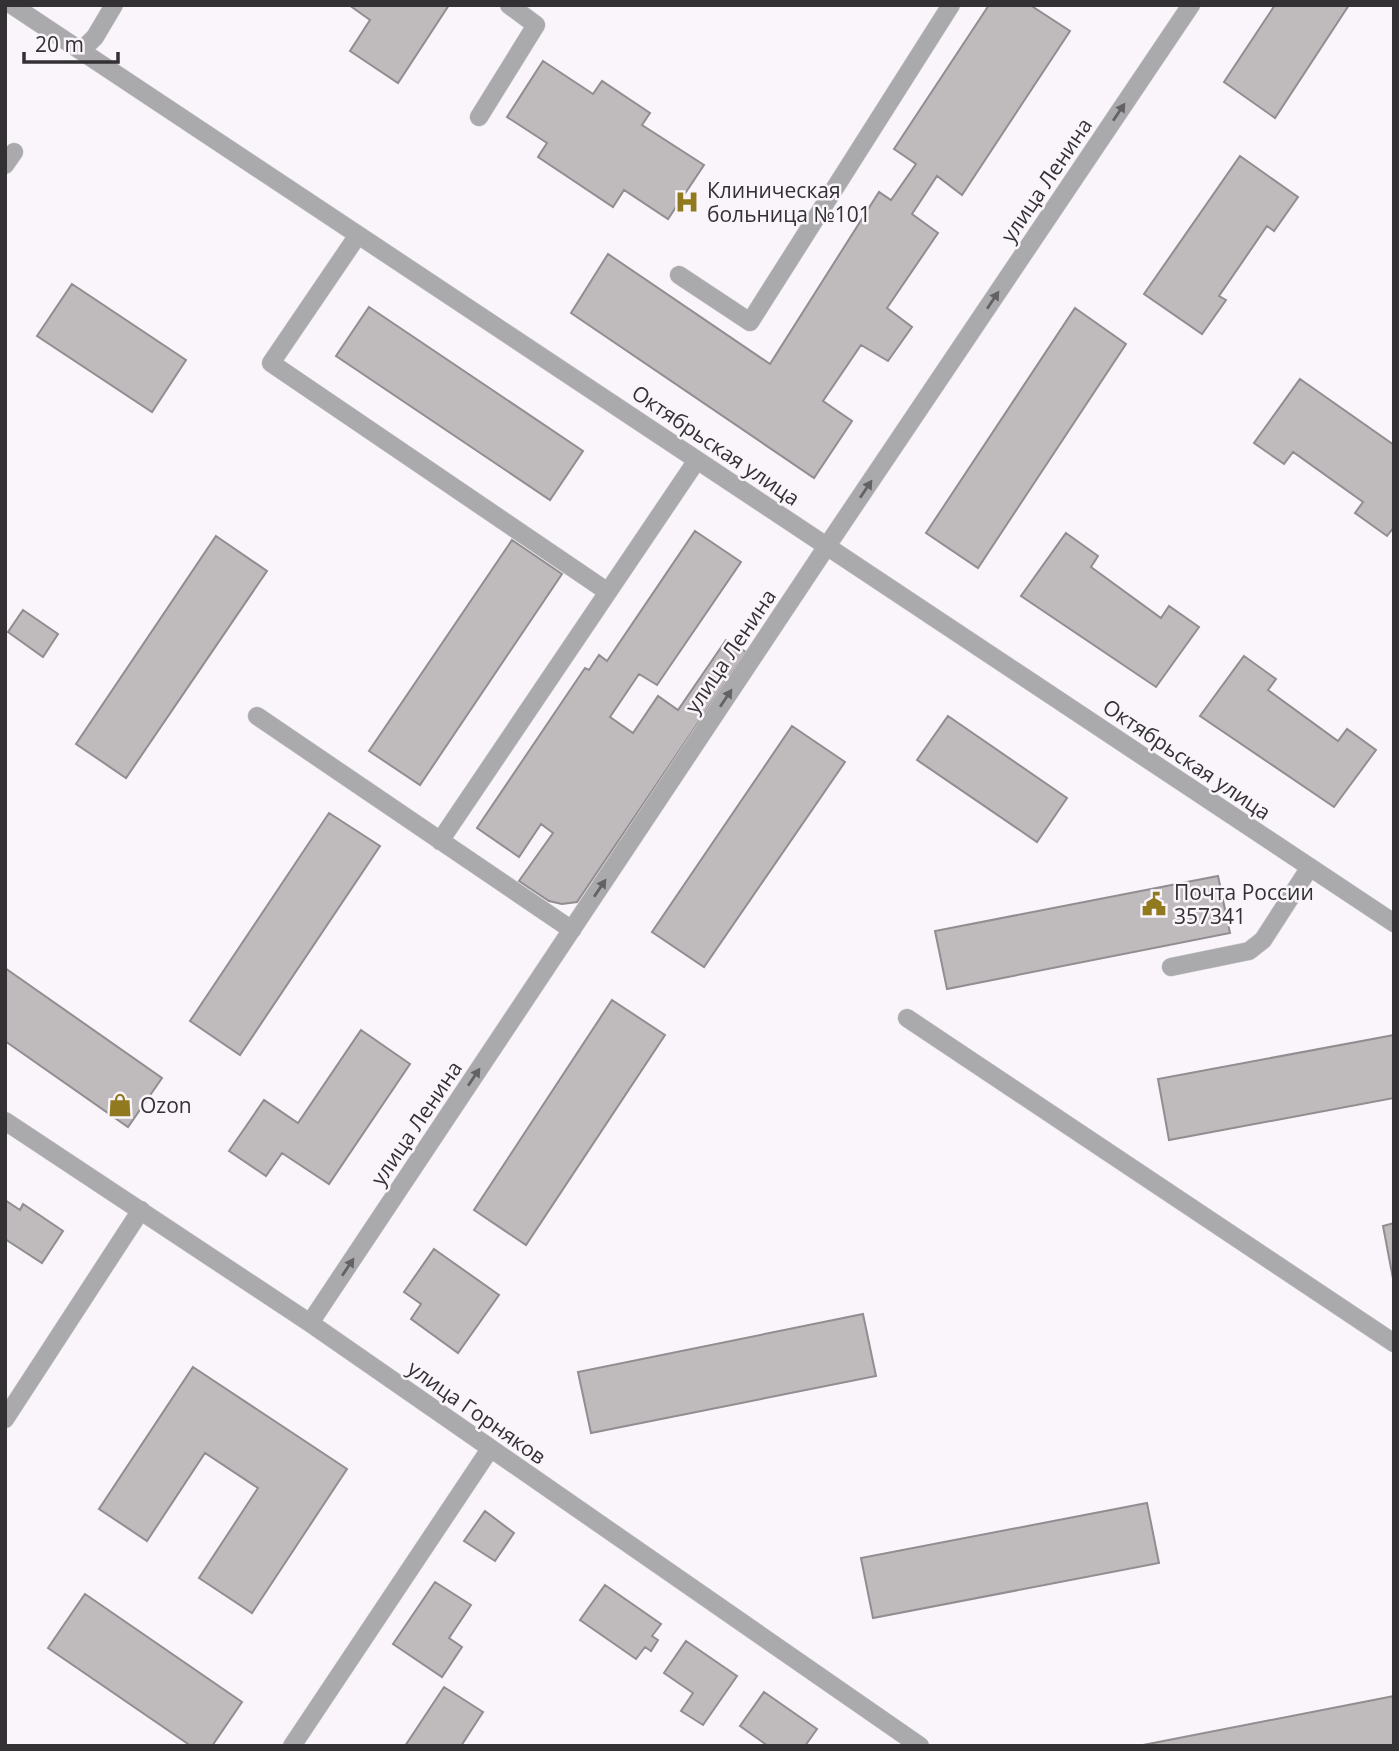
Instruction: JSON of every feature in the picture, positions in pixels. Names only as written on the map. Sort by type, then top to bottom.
[{"type":"street","name":"Октябрьская улица","points":[[12,5],[1394,923]]},
{"type":"street","points":[[81,51],[95,37],[114,5]]},
{"type":"street","points":[[479,117],[536,25],[509,5]]},
{"type":"street","points":[[679,275],[750,322],[951,5]]},
{"type":"street","name":"улица Ленина","points":[[310,1323],[1191,5]]},
{"type":"street","points":[[358,234],[271,363],[608,592]]},
{"type":"street","points":[[440,841],[698,460]]},
{"type":"street","points":[[257,716],[572,930]]},
{"type":"street","points":[[1171,967],[1249,951],[1256,946],[1263,940],[1310,867]]},
{"type":"street","points":[[907,1018],[1394,1343]]},
{"type":"street","name":"улица Горняков","points":[[5,1121],[310,1323],[920,1746]]},
{"type":"street","points":[[5,1419],[141,1210]]},
{"type":"street","points":[[292,1746],[490,1449]]},
{"type":"building","points":[[349,5],[449,5],[398,83],[350,51],[370,20]]},
{"type":"building","points":[[989,5],[1030,5],[1070,31],[962,195],[937,176],[912,214],[938,233],[887,308],[912,327],[888,361],[861,345],[823,401],[852,421],[814,478],[571,313],[608,254],[770,364],[879,192],[891,200],[916,164],[894,149]]},
{"type":"building","points":[[1275,5],[1349,5],[1275,118],[1224,82]]},
{"type":"building","points":[[543,61],[593,94],[602,81],[650,113],[642,125],[704,165],[668,219],[624,190],[613,207],[538,157],[547,143],[507,117]]},
{"type":"building","points":[[1240,156],[1298,197],[1274,231],[1267,226],[1219,296],[1226,300],[1202,334],[1144,294]]},
{"type":"building","points":[[72,284],[186,360],[152,412],[37,336]]},
{"type":"building","points":[[369,307],[583,451],[550,500],[336,356]]},
{"type":"building","points":[[1075,308],[1126,344],[978,568],[926,533]]},
{"type":"building","points":[[1300,379],[1394,445],[1394,527],[1387,536],[1355,513],[1363,502],[1293,452],[1284,464],[1254,443]]},
{"type":"building","points":[[695,531],[741,562],[657,685],[639,674],[610,717],[633,733],[658,696],[678,710],[726,640],[746,652],[577,902],[562,904],[549,901],[519,881],[553,833],[541,824],[519,857],[477,828],[585,668],[589,670],[599,655],[607,661]]},
{"type":"building","points":[[1066,533],[1098,556],[1091,567],[1161,618],[1169,606],[1199,627],[1156,687],[1021,596]]},
{"type":"building","points":[[216,536],[267,571],[126,778],[76,744]]},
{"type":"building","points":[[512,540],[562,574],[420,785],[369,751]]},
{"type":"building","points":[[23,610],[58,634],[43,657],[8,632]]},
{"type":"building","points":[[1244,656],[1276,679],[1268,690],[1338,741],[1347,729],[1376,750],[1334,807],[1200,716]]},
{"type":"building","points":[[948,716],[1067,798],[1037,842],[917,760]]},
{"type":"building","points":[[792,726],[845,762],[704,967],[652,932]]},
{"type":"building","points":[[329,813],[380,846],[240,1055],[190,1021]]},
{"type":"building","points":[[1218,876],[1230,933],[947,989],[935,931]]},
{"type":"building","points":[[5,968],[162,1078],[128,1127],[5,1041]]},
{"type":"building","points":[[612,1000],[665,1035],[526,1245],[474,1210]]},
{"type":"building","points":[[361,1030],[410,1064],[329,1184],[282,1153],[266,1176],[229,1151],[264,1100],[298,1123]]},
{"type":"building","points":[[1394,1035],[1394,1098],[1169,1140],[1158,1079]]},
{"type":"building","points":[[5,1200],[20,1210],[23,1204],[63,1231],[42,1263],[5,1239]]},
{"type":"building","points":[[1394,1223],[1394,1284],[1383,1226]]},
{"type":"building","points":[[434,1249],[499,1295],[458,1353],[411,1319],[421,1304],[404,1292]]},
{"type":"building","points":[[863,1314],[876,1376],[591,1433],[578,1372]]},
{"type":"building","points":[[193,1367],[347,1469],[252,1613],[199,1578],[258,1488],[205,1453],[147,1541],[99,1509]]},
{"type":"building","points":[[1147,1503],[1159,1563],[873,1618],[861,1558]]},
{"type":"building","points":[[485,1511],[514,1533],[495,1561],[464,1541]]},
{"type":"building","points":[[435,1582],[471,1605],[449,1638],[462,1647],[442,1677],[393,1644]]},
{"type":"building","points":[[605,1585],[661,1624],[652,1636],[658,1640],[651,1651],[645,1647],[636,1659],[580,1620]]},
{"type":"building","points":[[85,1594],[242,1702],[212,1746],[191,1746],[48,1648]]},
{"type":"building","points":[[686,1641],[737,1676],[703,1725],[681,1711],[693,1693],[664,1673]]},
{"type":"building","points":[[444,1687],[483,1712],[461,1746],[405,1746]]},
{"type":"building","points":[[764,1692],[817,1729],[805,1746],[768,1746],[740,1726]]},
{"type":"building","points":[[1394,1696],[1394,1746],[1143,1745]]},
{"type":"place","name":"Клиническая больница №101","points":[[687,202]]},
{"type":"place","name":"Почта России 357341","points":[[1154,904]]},
{"type":"place","name":"Ozon","points":[[120,1105]]}]
